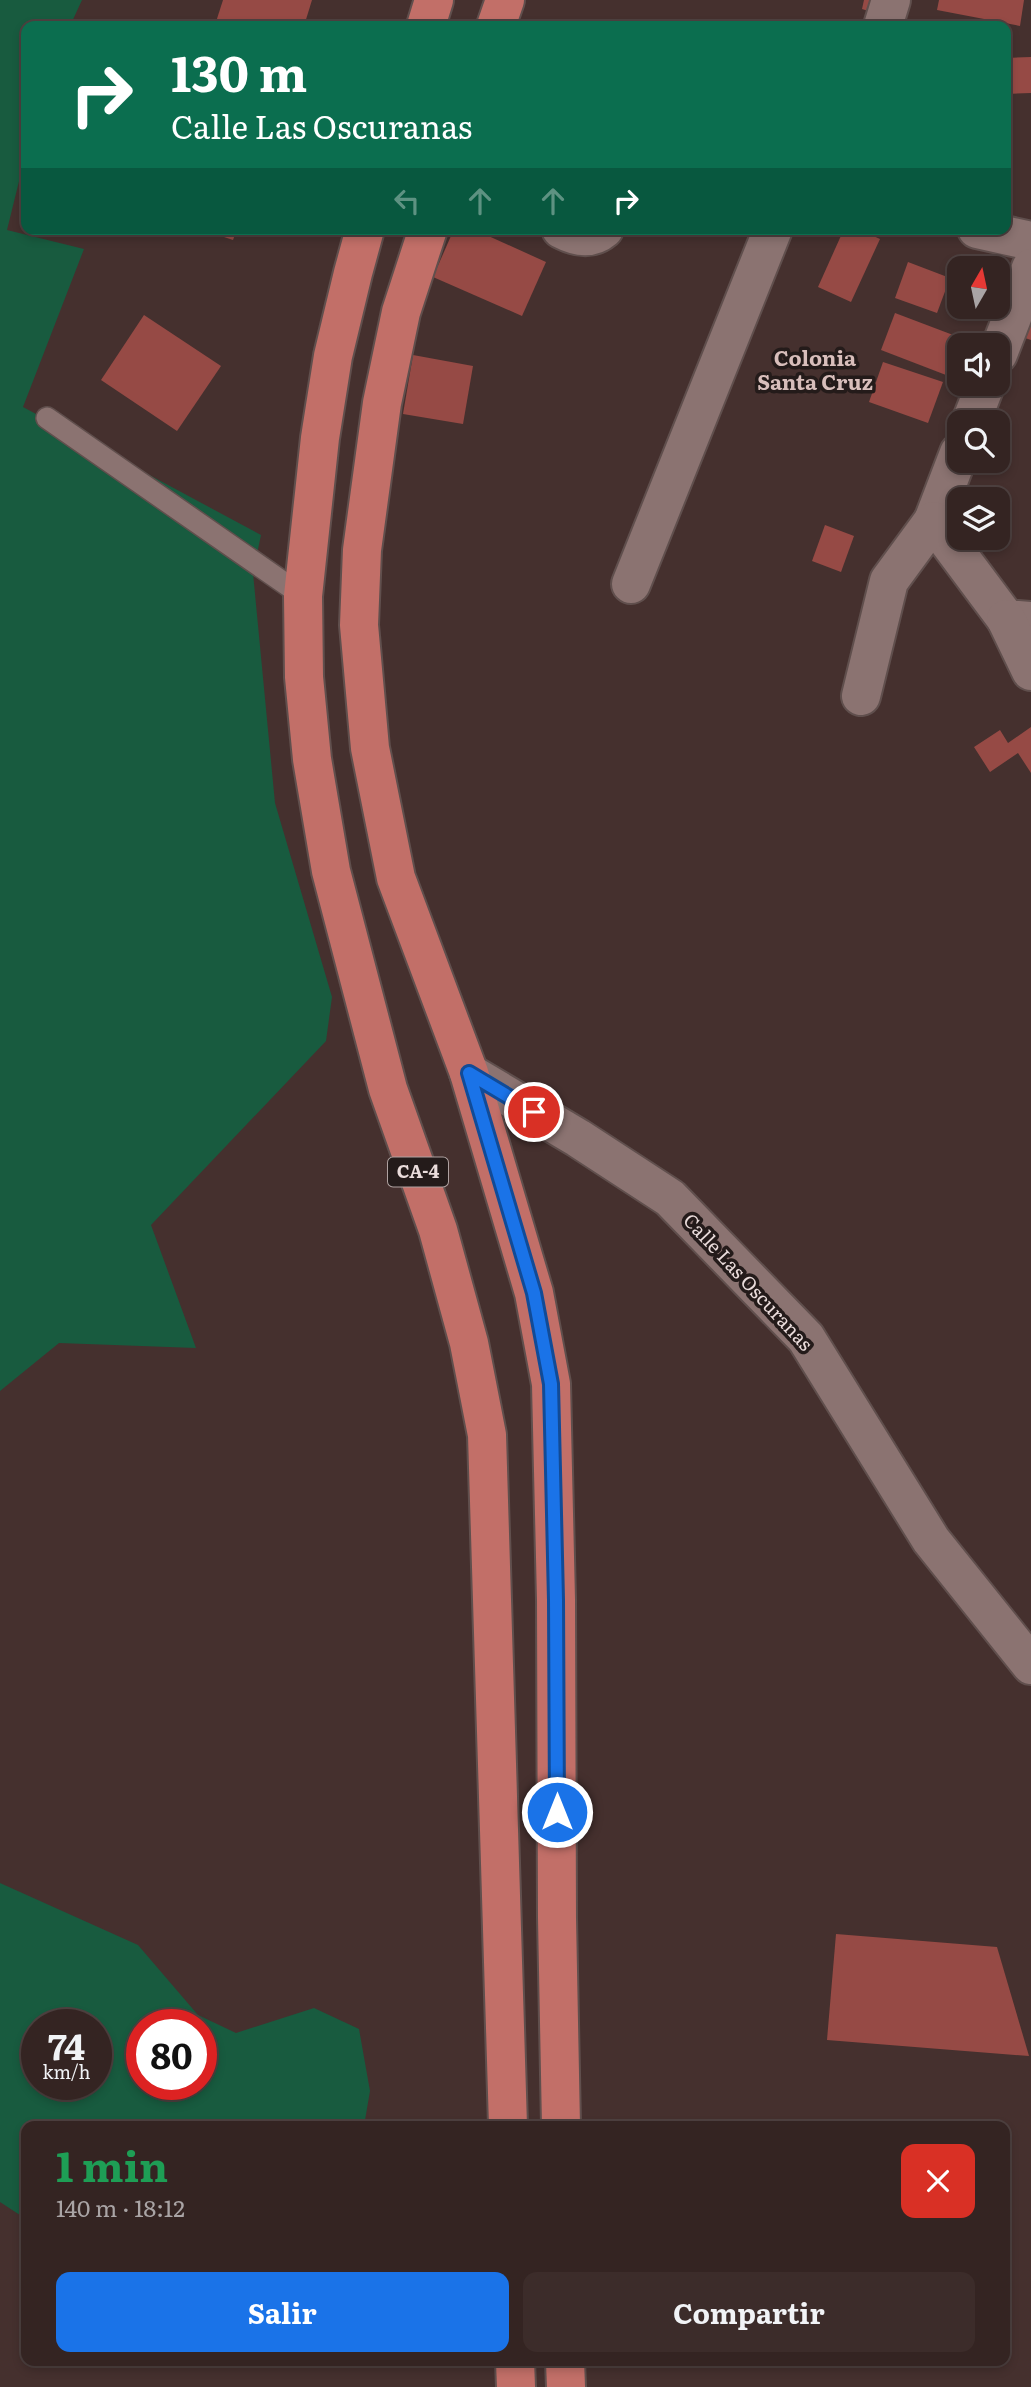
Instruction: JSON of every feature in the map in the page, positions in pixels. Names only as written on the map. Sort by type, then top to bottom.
[{"type":"highway","points":[[427,21],[433,0]]},
{"type":"highway","points":[[498,21],[505,0]]},
{"type":"highway","name":"CA-4","points":[[363,235],[333,356],[320,438],[303,596],[304,677],[312,759],[331,871],[388,1089],[438,1230],[469,1343],[487,1435],[508,2121]]},
{"type":"highway","points":[[426,235],[401,312],[382,403],[362,550],[359,625],[370,748],[396,878],[469,1073],[534,1293],[551,1384],[561,2121]]},
{"type":"highway","points":[[515,2366],[516,2387]]},
{"type":"highway","points":[[565,2366],[566,2387]]},
{"type":"street","points":[[885,21],[891,0]]},
{"type":"street","points":[[578,235],[597,235]]},
{"type":"street","points":[[631,584],[772,235]]},
{"type":"street","points":[[1004,235],[1031,241]]},
{"type":"street","points":[[1006,333],[1031,268]]},
{"type":"street","points":[[861,696],[889,581],[933,521],[951,473]]},
{"type":"street","points":[[933,521],[1018,620],[1031,671]]},
{"type":"street","name":"Calle Las Oscuranas","points":[[469,1073],[578,1138],[670,1198],[806,1338],[931,1541],[1031,1665]]},
{"type":"lane","points":[[47,418],[303,596]]},
{"type":"green space","points":[[0,0],[82,0],[72,21],[21,21],[21,173],[7,230],[84,249],[23,407],[261,535],[253,573],[275,803],[332,997],[326,1041],[151,1225],[196,1348],[59,1343],[0,1391]]},
{"type":"green space","points":[[0,1883],[138,1945],[193,2009],[126,2009],[126,2100],[217,2100],[217,2024],[236,2033],[314,2008],[359,2029],[370,2091],[365,2121],[21,2121],[21,2216],[0,2202]]},
{"type":"building","points":[[223,0],[312,0],[306,21],[216,21]]},
{"type":"building","points":[[864,0],[882,0],[878,14],[862,9]]},
{"type":"building","points":[[939,0],[1024,0],[1020,26],[1011,24],[1011,21],[994,21],[937,10]]},
{"type":"building","points":[[1031,57],[1031,93],[1011,94],[1011,58]]},
{"type":"building","points":[[218,235],[235,235],[233,240]]},
{"type":"building","points":[[451,235],[486,235],[546,262],[522,316],[433,277]]},
{"type":"building","points":[[841,235],[871,235],[880,239],[851,302],[818,287]]},
{"type":"building","points":[[908,262],[947,277],[947,286],[937,313],[895,298]]},
{"type":"building","points":[[895,313],[948,333],[947,373],[946,375],[881,350]]},
{"type":"building","points":[[144,315],[221,366],[177,431],[101,380]]},
{"type":"building","points":[[1031,321],[1031,340],[1025,338]]},
{"type":"building","points":[[413,355],[473,366],[463,424],[403,414]]},
{"type":"building","points":[[883,362],[943,382],[928,423],[869,402]]},
{"type":"building","points":[[825,525],[854,536],[841,572],[812,561]]},
{"type":"building","points":[[1031,727],[1031,773],[1018,753],[990,772],[974,747],[1000,730],[1008,743]]},
{"type":"building","points":[[836,1934],[997,1947],[1029,2056],[827,2040]]},
{"type":"district","name":"Colonia Santa Cruz","points":[[815,371]]},
{"type":"route","points":[[534,1112],[469,1073],[534,1293],[551,1384],[557,1812]]}]
